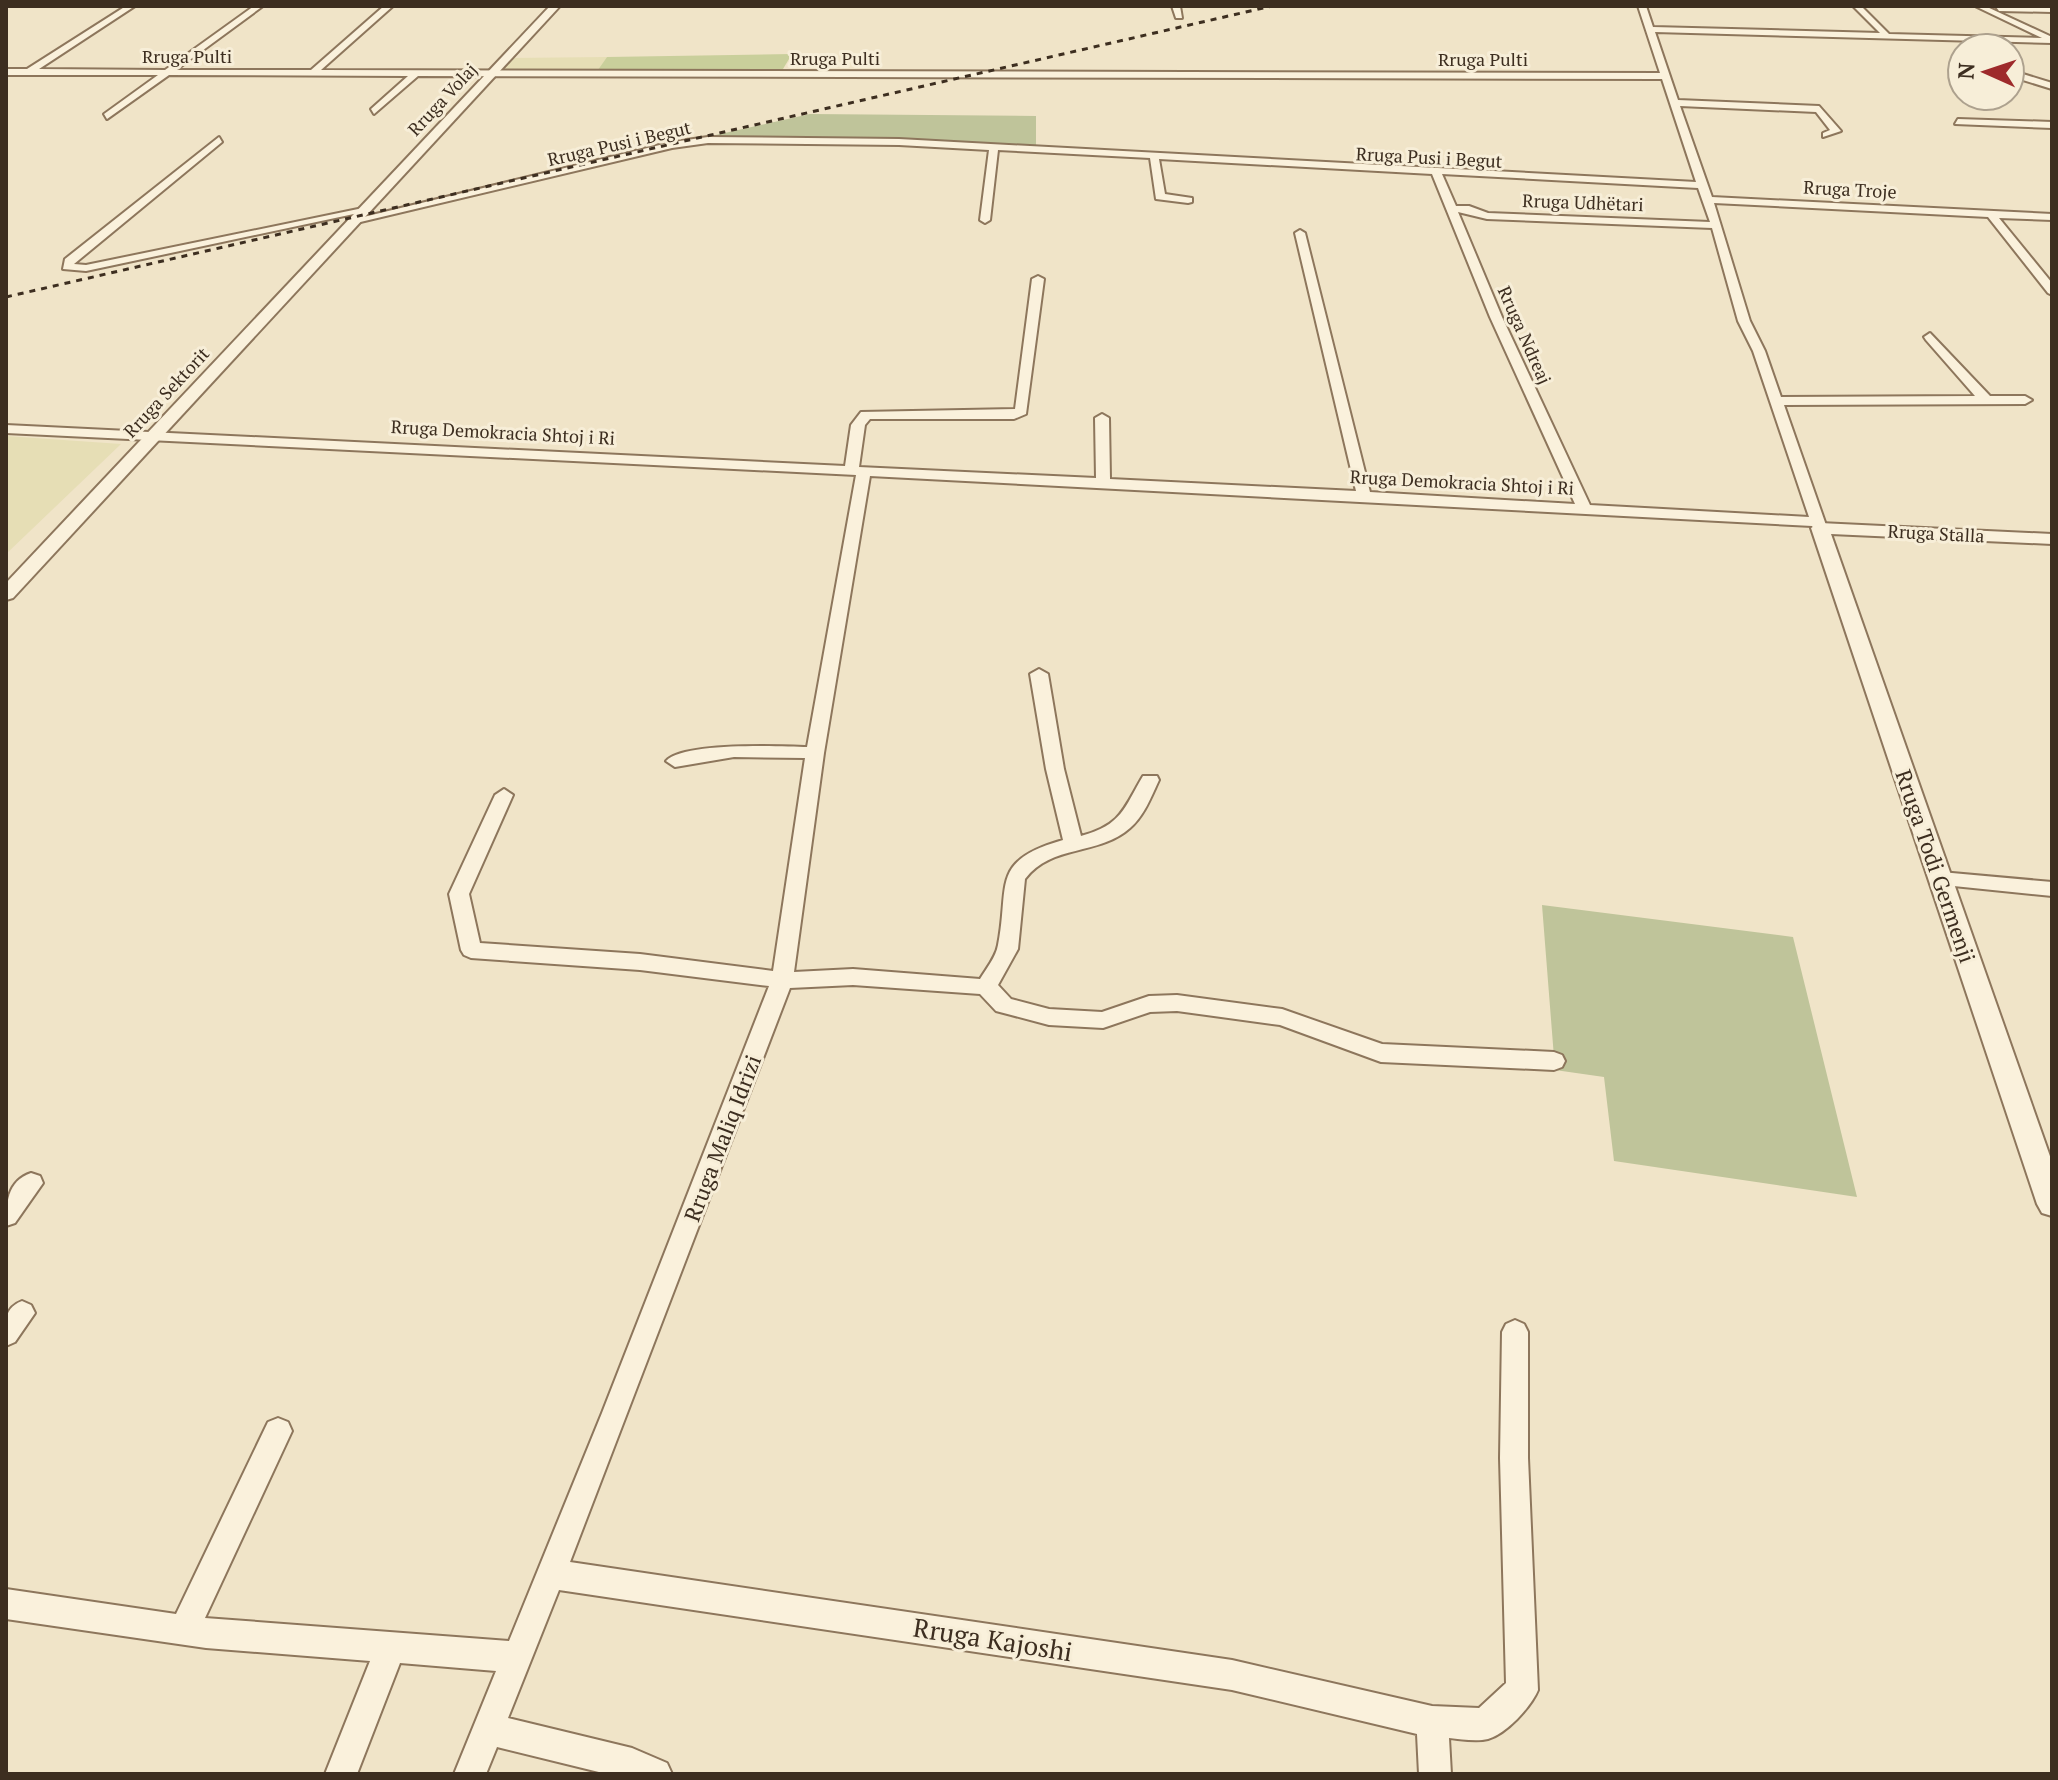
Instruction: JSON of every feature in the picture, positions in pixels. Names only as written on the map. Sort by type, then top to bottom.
[{"type":"street","points":[[6,82],[131,6]]},
{"type":"street","points":[[107,116],[259,6]]},
{"type":"street","points":[[314,72],[389,6]]},
{"type":"street","name":"Rruga Volaj","points":[[357,217],[555,6]]},
{"type":"street","points":[[1176,6],[1179,16]]},
{"type":"street","points":[[1642,6],[1716,225],[1744,321],[1759,351],[1819,525]]},
{"type":"street","points":[[1857,6],[1888,37]]},
{"type":"street","points":[[1983,7],[2052,10]]},
{"type":"street","points":[[1983,7],[2052,40]]},
{"type":"street","points":[[1648,29],[2052,40]]},
{"type":"street","points":[[1939,39],[1946,43]]},
{"type":"street","name":"Rruga Pulti","points":[[6,72],[1664,76]]},
{"type":"street","points":[[374,111],[416,73]]},
{"type":"street","points":[[2026,78],[2052,86]]},
{"type":"street","points":[[1674,103],[1819,109],[1836,131],[1826,135]]},
{"type":"street","points":[[1958,122],[2052,125]]},
{"type":"street","name":"Rruga Pusi i Begut","points":[[219,140],[69,261],[67,267],[86,268],[357,217],[672,145],[708,140],[994,147],[1702,185]]},
{"type":"street","points":[[985,220],[994,147]]},
{"type":"street","points":[[1154,155],[1160,197],[1188,200]]},
{"type":"street","name":"Rruga Ndreaj","points":[[1437,173],[1496,317],[1585,509]]},
{"type":"street","name":"Rruga Troje","points":[[1707,200],[2052,217]]},
{"type":"street","name":"Rruga Udhëtari","points":[[1452,209],[1469,209],[1487,216],[1716,225]]},
{"type":"street","points":[[1990,213],[2052,291]]},
{"type":"street","name":"Rruga Sektorit","points":[[6,594],[357,217]]},
{"type":"street","points":[[1300,233],[1364,496]]},
{"type":"street","points":[[858,471],[858,425],[866,415],[1005,415],[1021,411],[1038,279]]},
{"type":"street","points":[[1930,337],[1985,399]]},
{"type":"street","points":[[1776,401],[2025,400]]},
{"type":"street","points":[[1102,418],[1103,483]]},
{"type":"street","name":"Rruga Demokracia Shtoj i Ri","points":[[6,429],[1364,496],[1819,525]]},
{"type":"street","name":"Rruga Maliq Idrizi","points":[[470,1774],[782,980],[858,471]]},
{"type":"street","name":"Rruga Stalla","points":[[1819,525],[2052,539]]},
{"type":"street","name":"Rruga Todi Germenji","points":[[1819,525],[2052,1204]]},
{"type":"street","points":[[1039,674],[1055,769],[1074,845]]},
{"type":"street","points":[[675,761],[734,751],[815,753]]},
{"type":"street","points":[[986,987],[1008,949],[1015,878],[1021,869],[1048,851],[1095,840],[1122,826],[1138,805],[1150,780]]},
{"type":"street","points":[[504,795],[459,894],[471,950],[640,962],[782,980],[853,977],[986,987],[1004,1005],[1049,1017],[1103,1020],[1149,1004],[1177,1003],[1282,1017],[1381,1053],[1554,1061]]},
{"type":"street","points":[[1941,879],[2052,889]]},
{"type":"street","points":[[6,1216],[31,1183]]},
{"type":"street","name":"Rruga Kajoshi","points":[[551,1574],[1232,1675],[1432,1722],[1485,1724],[1522,1690],[1514,1458],[1515,1332]]},
{"type":"street","points":[[184,1630],[278,1431]]},
{"type":"street","points":[[6,1604],[184,1630],[518,1657]]},
{"type":"street","points":[[341,1774],[370,1706],[391,1645]]},
{"type":"street","points":[[1432,1722],[1435,1774]]},
{"type":"street","points":[[489,1729],[632,1764],[656,1774]]},
{"type":"shaded area","points":[[607,57],[595,74],[496,73],[510,58]]},
{"type":"shaded area","points":[[6,436],[121,444],[6,554]]},
{"type":"green space","points":[[792,54],[780,74],[595,74],[607,57]]},
{"type":"green space","points":[[810,114],[1036,116],[1036,146],[928,140],[702,138]]},
{"type":"green space","points":[[1542,905],[1793,937],[1857,1197],[1614,1161],[1604,1077],[1555,1070]]},
{"type":"railway","points":[[6,297],[1272,6]]}]
